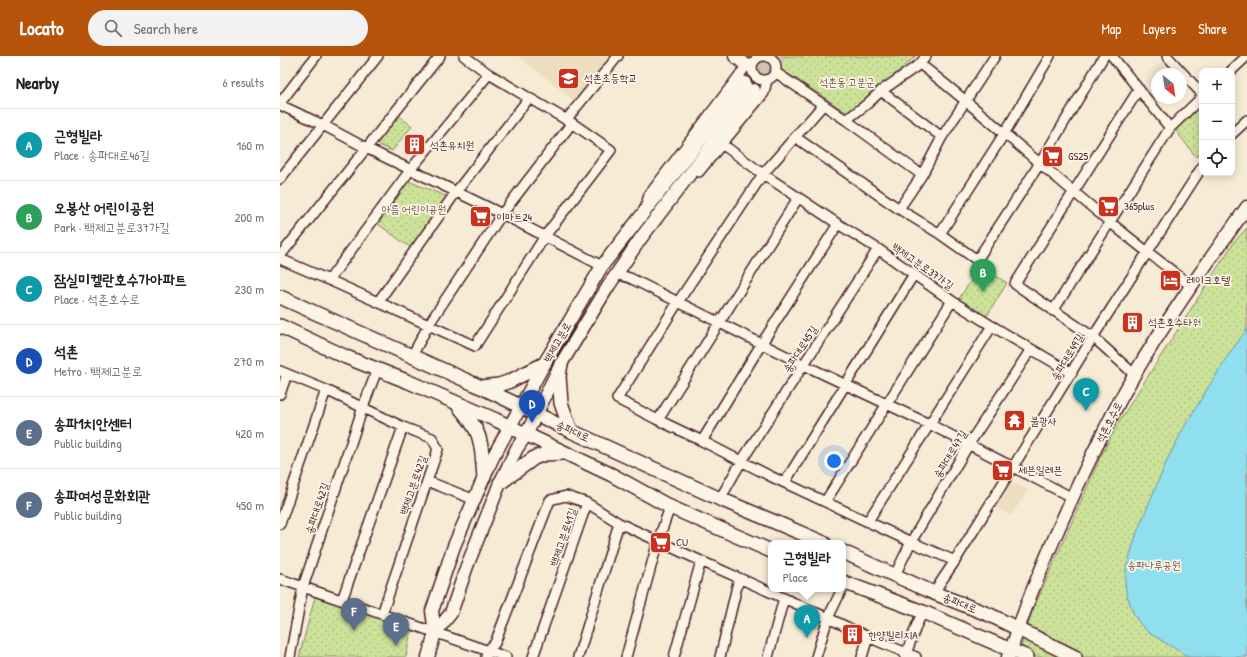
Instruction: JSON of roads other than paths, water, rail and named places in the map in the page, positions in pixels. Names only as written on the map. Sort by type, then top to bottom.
[{"type":"main road","points":[[736,56],[748,66]]},
{"type":"main road","name":"백제고분로","points":[[428,657],[435,633],[451,613],[467,566],[500,482],[517,448],[526,435],[561,364],[616,274],[640,238],[750,87],[645,210],[602,266],[544,364],[510,428],[492,458],[454,546],[432,610],[435,633]]},
{"type":"main road","name":"석촌호수로","points":[[1010,654],[1033,590],[1072,498],[1112,415],[1134,375],[1191,286],[1247,207]]},
{"type":"main road","name":"송파대로","points":[[280,297],[481,387],[571,431],[720,499],[817,540]]},
{"type":"main road","name":"송파대로","points":[[280,326],[346,358],[409,382],[526,435],[612,475],[670,507],[768,550]]},
{"type":"main road","points":[[481,387],[499,385],[508,382],[544,364]]},
{"type":"main road","points":[[561,364],[559,376],[561,403],[571,431]]},
{"type":"main road","points":[[457,404],[474,425],[479,437],[484,477]]},
{"type":"main road","points":[[500,482],[534,458],[545,454],[565,453]]},
{"type":"main road","name":"송파대로","points":[[846,553],[934,593],[990,615],[1076,657]]},
{"type":"main road","name":"송파대로","points":[[846,586],[923,612],[1010,654],[1027,657]]},
{"type":"street","points":[[316,56],[280,104],[366,148],[502,214],[602,266]]},
{"type":"street","points":[[280,179],[378,56]]},
{"type":"street","points":[[280,256],[440,56]]},
{"type":"street","points":[[280,259],[429,324],[475,346],[545,236],[611,150],[570,121],[528,98],[489,74],[464,56]]},
{"type":"street","points":[[412,356],[429,324],[502,214],[618,56]]},
{"type":"street","points":[[645,210],[649,195],[744,69],[757,58],[766,56],[773,60],[775,64],[775,72],[770,79],[759,80],[753,75],[748,66]]},
{"type":"street","points":[[900,209],[922,175],[942,137],[995,56]]},
{"type":"street","points":[[940,234],[1004,134],[1050,56]]},
{"type":"street","points":[[795,138],[977,260],[1040,163],[1104,56]]},
{"type":"street","points":[[1112,56],[1170,128]]},
{"type":"street","points":[[1234,68],[1247,56]]},
{"type":"street","points":[[1173,58],[1199,92]]},
{"type":"street","points":[[846,120],[881,90],[923,60],[1004,134],[1110,222],[1191,286]]},
{"type":"street","points":[[775,72],[846,120],[922,175]]},
{"type":"street","points":[[329,280],[411,170],[489,74]]},
{"type":"street","points":[[656,218],[668,209],[764,93],[767,80]]},
{"type":"street","points":[[1134,375],[1094,337],[1014,284],[1139,89]]},
{"type":"street","points":[[881,90],[942,137]]},
{"type":"street","points":[[378,302],[456,192],[528,98]]},
{"type":"street","points":[[1053,311],[1170,128],[1199,99]]},
{"type":"street","points":[[823,104],[763,174],[678,302],[617,399],[741,462],[911,542],[955,561]]},
{"type":"street","points":[[1235,131],[1247,120]]},
{"type":"street","name":"백제고분로37가길","points":[[722,144],[798,198],[878,249],[952,302],[1072,372]]},
{"type":"street","name":"송파대로49길","points":[[934,593],[1199,172]]},
{"type":"street","points":[[658,420],[718,322],[798,198]]},
{"type":"street","points":[[702,441],[762,343],[838,224]]},
{"type":"street","name":"송파대로45길","points":[[720,499],[741,462],[878,249]]},
{"type":"street","points":[[616,274],[630,278],[804,365],[888,404],[1013,466],[1072,498]]},
{"type":"street","points":[[785,482],[914,274]]},
{"type":"street","points":[[825,502],[952,302]]},
{"type":"street","points":[[868,521],[992,326]]},
{"type":"street","name":"송파대로47길","points":[[895,575],[911,542],[969,444],[1031,349]]},
{"type":"street","name":"송파대로42길","points":[[290,657],[303,587],[363,407],[377,370]]},
{"type":"street","points":[[280,394],[283,372]]},
{"type":"street","name":"백제고분로42길","points":[[283,372],[432,438],[438,449],[382,614]]},
{"type":"street","points":[[280,524],[326,390]]},
{"type":"street","points":[[342,600],[403,426]]},
{"type":"street","points":[[427,481],[475,500]]},
{"type":"street","name":"백제고분로41길","points":[[486,654],[495,643],[550,500],[566,496],[587,503],[533,657]]},
{"type":"street","points":[[587,503],[619,522],[658,541],[768,591]]},
{"type":"street","points":[[626,657],[658,541],[670,507]]},
{"type":"street","points":[[578,657],[619,522]]},
{"type":"street","points":[[674,657],[701,561]]},
{"type":"street","points":[[720,657],[739,578]]},
{"type":"street","points":[[280,579],[435,633],[486,654],[506,657]]},
{"type":"street","points":[[770,592],[905,655],[916,657]]},
{"type":"street","points":[[816,657],[828,618],[840,592]]},
{"type":"street","points":[[768,657],[784,598]]},
{"type":"street","points":[[905,655],[923,612]]},
{"type":"street","points":[[862,657],[868,637]]},
{"type":"water","points":[[1247,329],[1247,657],[1189,657],[1149,633],[1141,625],[1134,615],[1127,595],[1125,584],[1126,569],[1137,532],[1168,458],[1187,422],[1227,357]]},
{"type":"tunnel","points":[[745,83],[765,56]]},
{"type":"tunnel","points":[[754,90],[781,56]]},
{"type":"place","name":"석촌초등학교","points":[[569,78]]},
{"type":"place","name":"석촌유치원","points":[[414,145]]},
{"type":"place","name":"GS25","points":[[1052,156]]},
{"type":"place","name":"365plus","points":[[1109,206]]},
{"type":"place","name":"이마트24","points":[[481,217]]},
{"type":"place","name":"레이크호텔","points":[[1170,280]]},
{"type":"place","name":"오봉산 어린이공원","points":[[983,292]]},
{"type":"place","name":"석촌호수타워","points":[[1132,322]]},
{"type":"place","name":"잠실미켈란호수가아파트","points":[[1086,411]]},
{"type":"place","name":"불광사","points":[[1014,421]]},
{"type":"place","name":"석촌","points":[[532,423]]},
{"type":"place","name":"세븐일레븐","points":[[1003,470]]},
{"type":"place","name":"CU","points":[[661,542]]},
{"type":"place","name":"송파여성문화회관","points":[[354,631]]},
{"type":"place","name":"한양빌리지A","points":[[852,635]]},
{"type":"place","name":"근형빌라","points":[[807,638]]},
{"type":"place","name":"송파1치안센터","points":[[396,646]]},
{"type":"park label","name":"석촌동 고분군","points":[[847,82]]},
{"type":"park label","name":"아름 어린이공원","points":[[414,209]]},
{"type":"park label","name":"송파나루공원","points":[[1154,565]]}]
